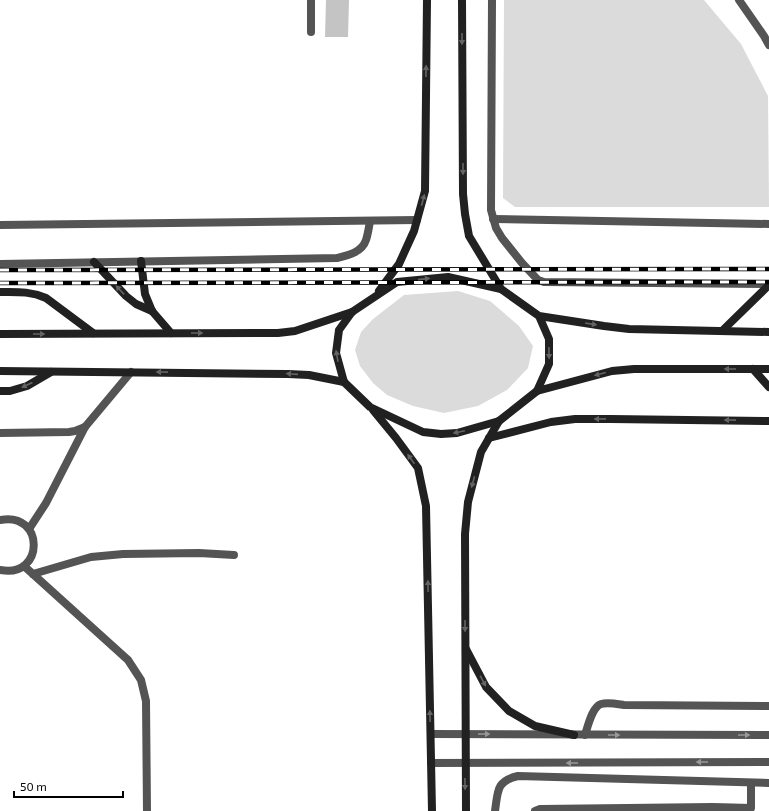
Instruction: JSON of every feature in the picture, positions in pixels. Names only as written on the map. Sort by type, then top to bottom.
[{"type":"street","points":[[311,0],[311,32]]},
{"type":"street","points":[[375,297],[399,264],[414,231],[425,191],[427,0]]},
{"type":"street","points":[[462,0],[465,214],[470,236],[501,289]]},
{"type":"street","points":[[492,0],[491,210],[496,228],[502,238],[522,262],[541,281],[769,284]]},
{"type":"street","points":[[739,0],[769,45]]},
{"type":"street","points":[[493,219],[769,224]]},
{"type":"street","points":[[0,225],[417,220]]},
{"type":"street","points":[[0,264],[337,258],[350,255],[360,250],[366,241],[370,221]]},
{"type":"street","points":[[94,262],[126,296],[136,304],[152,311]]},
{"type":"street","points":[[140,262],[146,294],[152,311],[171,333]]},
{"type":"street","points":[[0,334],[278,333],[295,331],[352,312],[397,282],[448,277],[501,289],[539,316],[629,329],[769,332]]},
{"type":"street","points":[[723,330],[769,284]]},
{"type":"street","points":[[0,292],[24,292],[37,294],[46,298],[93,333]]},
{"type":"street","points":[[352,312],[339,330],[336,353],[344,382],[370,407],[396,438],[418,468],[426,506],[432,811]]},
{"type":"street","points":[[536,391],[549,364],[549,339],[539,316]]},
{"type":"street","points":[[466,811],[465,534],[468,502],[481,452],[499,421],[536,391],[612,371],[634,369],[769,369]]},
{"type":"street","points":[[753,369],[769,387]]},
{"type":"street","points":[[0,371],[288,374],[309,375],[344,382]]},
{"type":"street","points":[[0,391],[10,391],[27,386],[52,372]]},
{"type":"street","points":[[29,529],[46,503],[85,427],[130,372]]},
{"type":"street","points":[[370,407],[423,432],[441,434],[457,433],[499,421]]},
{"type":"street","points":[[489,438],[551,422],[575,419],[769,421]]},
{"type":"street","points":[[0,433],[69,432],[85,427]]},
{"type":"street","points":[[0,520],[7,518],[15,519],[23,523],[33,536],[34,544],[30,560],[24,566],[7,572],[0,570]]},
{"type":"street","points":[[33,574],[91,557],[117,554],[198,553],[234,555]]},
{"type":"street","points":[[24,566],[128,660],[141,680],[146,701],[147,811]]},
{"type":"street","points":[[465,646],[486,687],[509,711],[536,726],[574,735]]},
{"type":"street","points":[[585,735],[594,708],[601,704],[769,706]]},
{"type":"street","points":[[431,734],[769,735]]},
{"type":"street","points":[[431,763],[769,762]]},
{"type":"street","points":[[495,811],[499,790],[503,782],[509,778],[518,776],[769,783]]},
{"type":"street","points":[[535,811],[540,809],[752,810],[751,783]]},
{"type":"shaded area","points":[[504,0],[704,0],[741,44],[768,96],[769,207],[515,207],[503,198]]},
{"type":"shaded area","points":[[458,291],[490,301],[519,326],[533,346],[528,368],[507,390],[478,406],[444,413],[413,406],[387,395],[373,383],[360,366],[355,350],[361,332],[373,319],[404,295]]},
{"type":"building","points":[[326,0],[349,0],[348,37],[325,37]]},
{"type":"railway","points":[[0,270],[769,269]]},
{"type":"railway","points":[[0,283],[769,282]]}]
